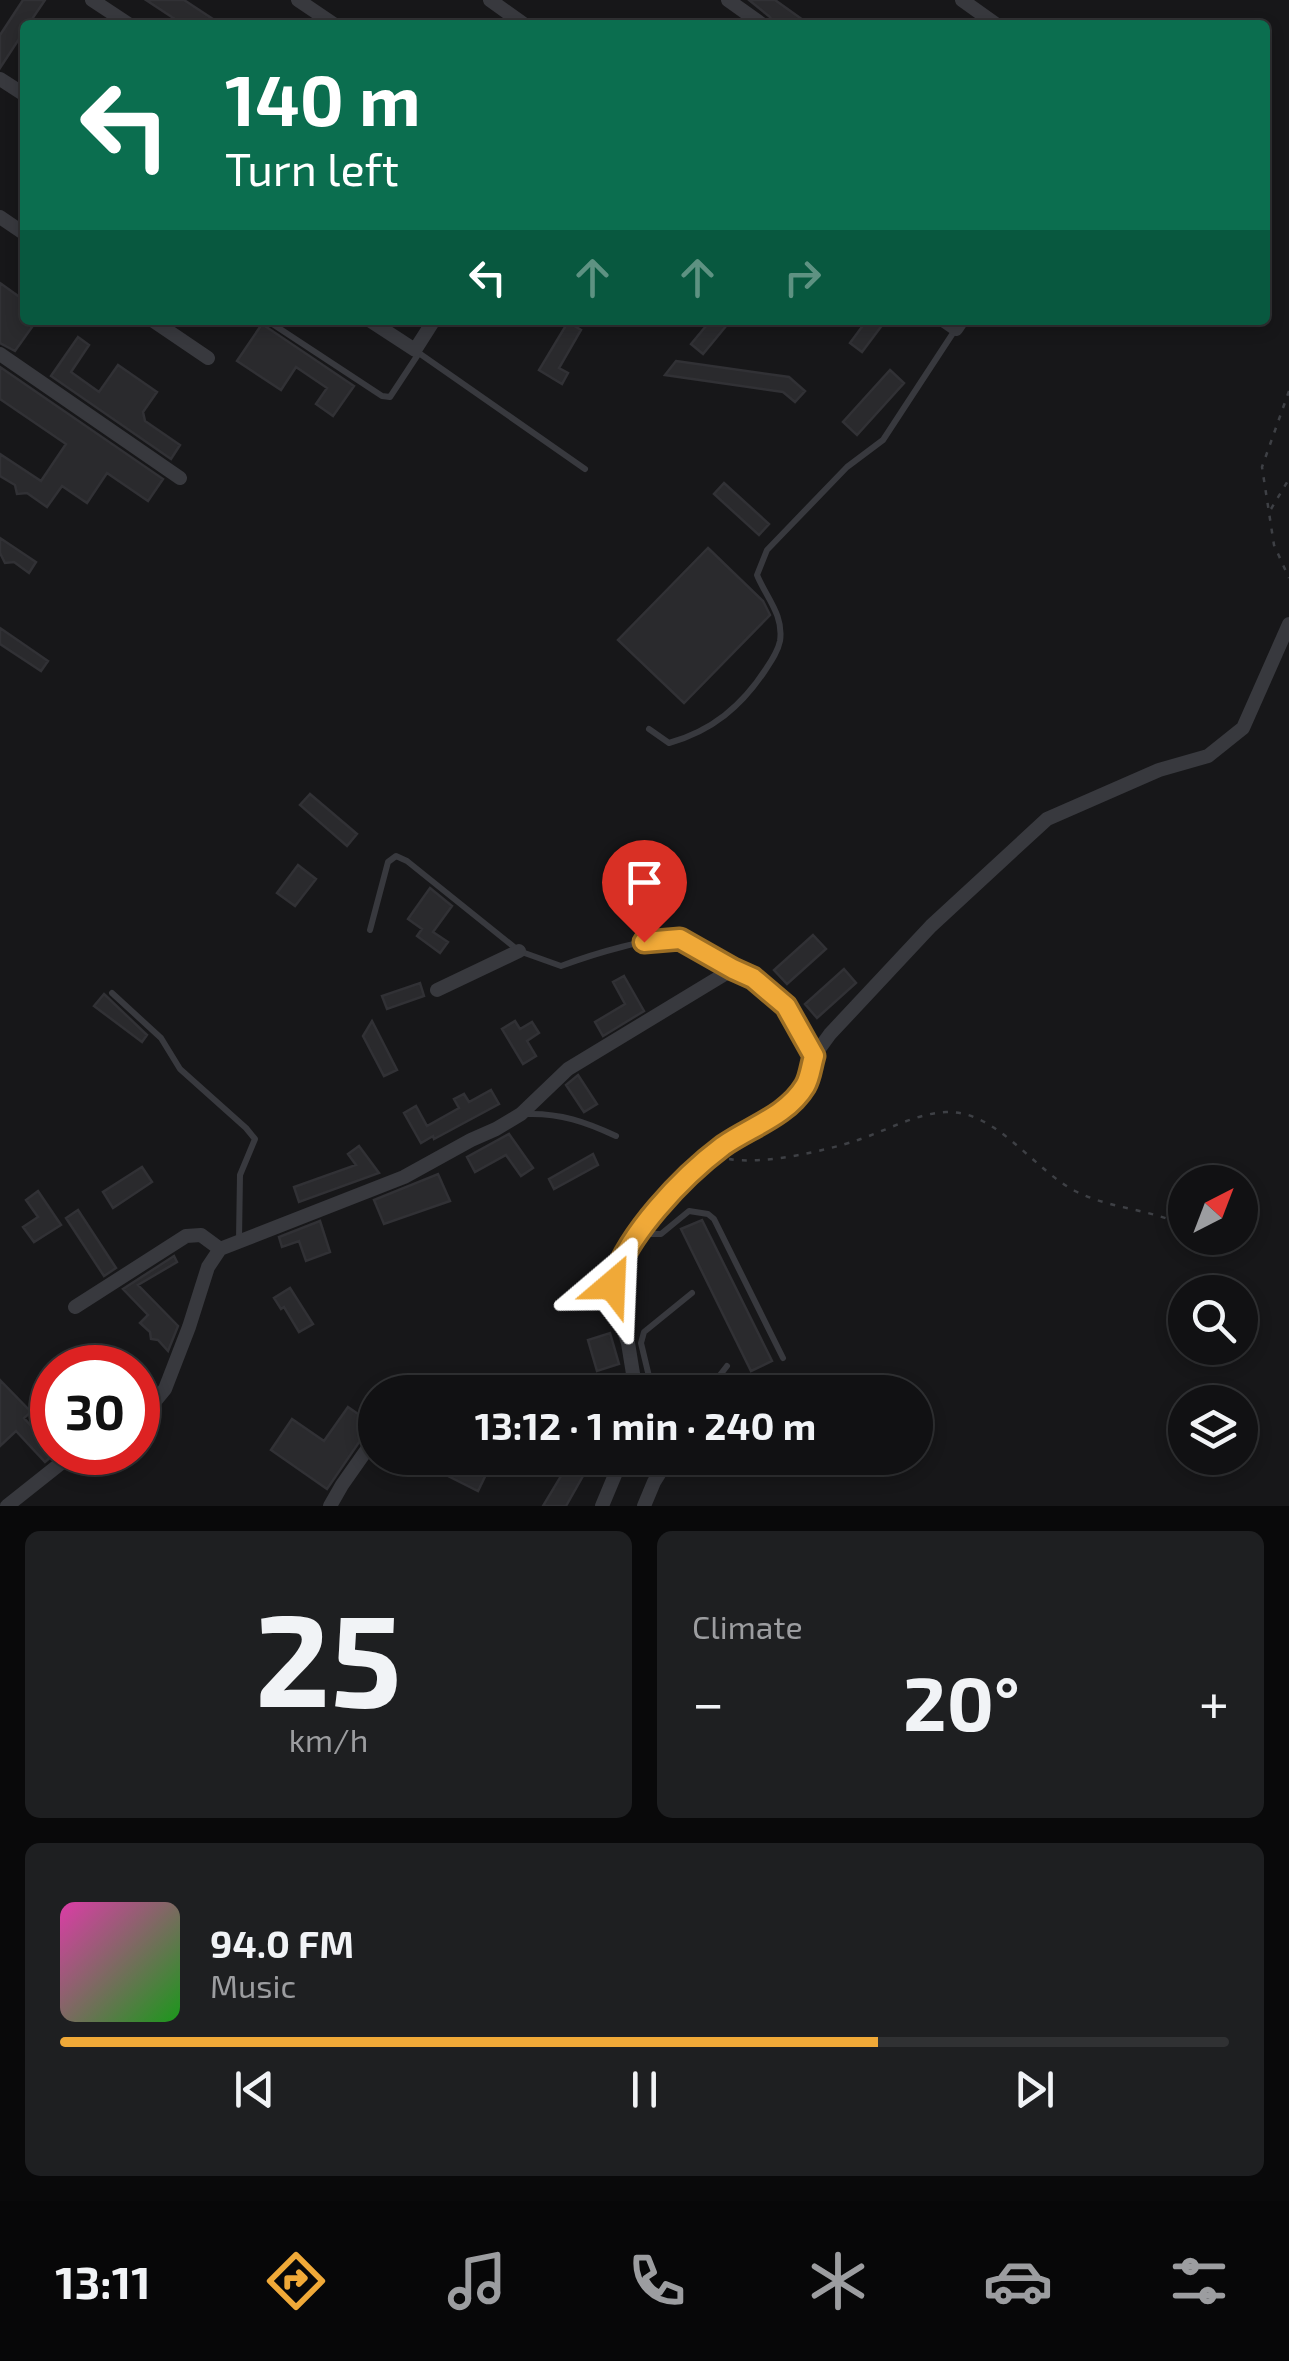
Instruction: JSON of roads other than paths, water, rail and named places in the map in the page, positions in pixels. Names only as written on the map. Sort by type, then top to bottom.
[{"type":"street","points":[[92,0],[122,20]]},
{"type":"street","points":[[298,0],[328,20]]},
{"type":"street","points":[[490,0],[518,20]]},
{"type":"street","points":[[728,0],[756,20]]},
{"type":"street","points":[[962,0],[990,20]]},
{"type":"street","points":[[159,325],[208,358]]},
{"type":"street","points":[[376,325],[417,352],[431,325]]},
{"type":"street","points":[[0,354],[180,478]]},
{"type":"street","points":[[638,1375],[612,1285],[617,1266],[638,1234],[683,1179],[795,1099],[807,1084],[814,1056],[830,1034],[931,926],[1047,819],[1159,770],[1208,756],[1243,728],[1289,624]]},
{"type":"street","points":[[436,990],[519,951]]},
{"type":"street","points":[[160,1395],[189,1327],[208,1267],[220,1249],[404,1177],[496,1130],[520,1114],[568,1069],[733,969],[753,978],[786,1006],[814,1056]]},
{"type":"street","points":[[75,1307],[186,1236],[201,1236],[220,1249]]},
{"type":"street","points":[[330,1506],[358,1462]]},
{"type":"street","points":[[8,1506],[46,1475]]},
{"type":"street","points":[[602,1506],[615,1475]]},
{"type":"street","points":[[644,1506],[658,1475]]},
{"type":"lane","points":[[274,325],[382,396],[390,397],[417,352],[584,469]]},
{"type":"lane","points":[[649,729],[669,743],[692,736],[740,703],[758,680],[780,640],[776,608],[757,575],[768,550],[847,467],[883,440],[953,325]]},
{"type":"lane","points":[[370,930],[388,862],[396,856],[519,951],[561,966],[644,942],[680,939],[733,969]]},
{"type":"lane","points":[[112,993],[161,1038],[180,1070],[254,1139],[240,1175],[238,1240]]},
{"type":"lane","points":[[520,1114],[570,1117],[616,1136]]},
{"type":"lane","points":[[638,1234],[661,1234],[689,1211],[714,1218],[783,1358]]},
{"type":"lane","points":[[642,1375],[644,1332],[692,1293]]},
{"type":"lane","points":[[720,1375],[728,1366]]}]
